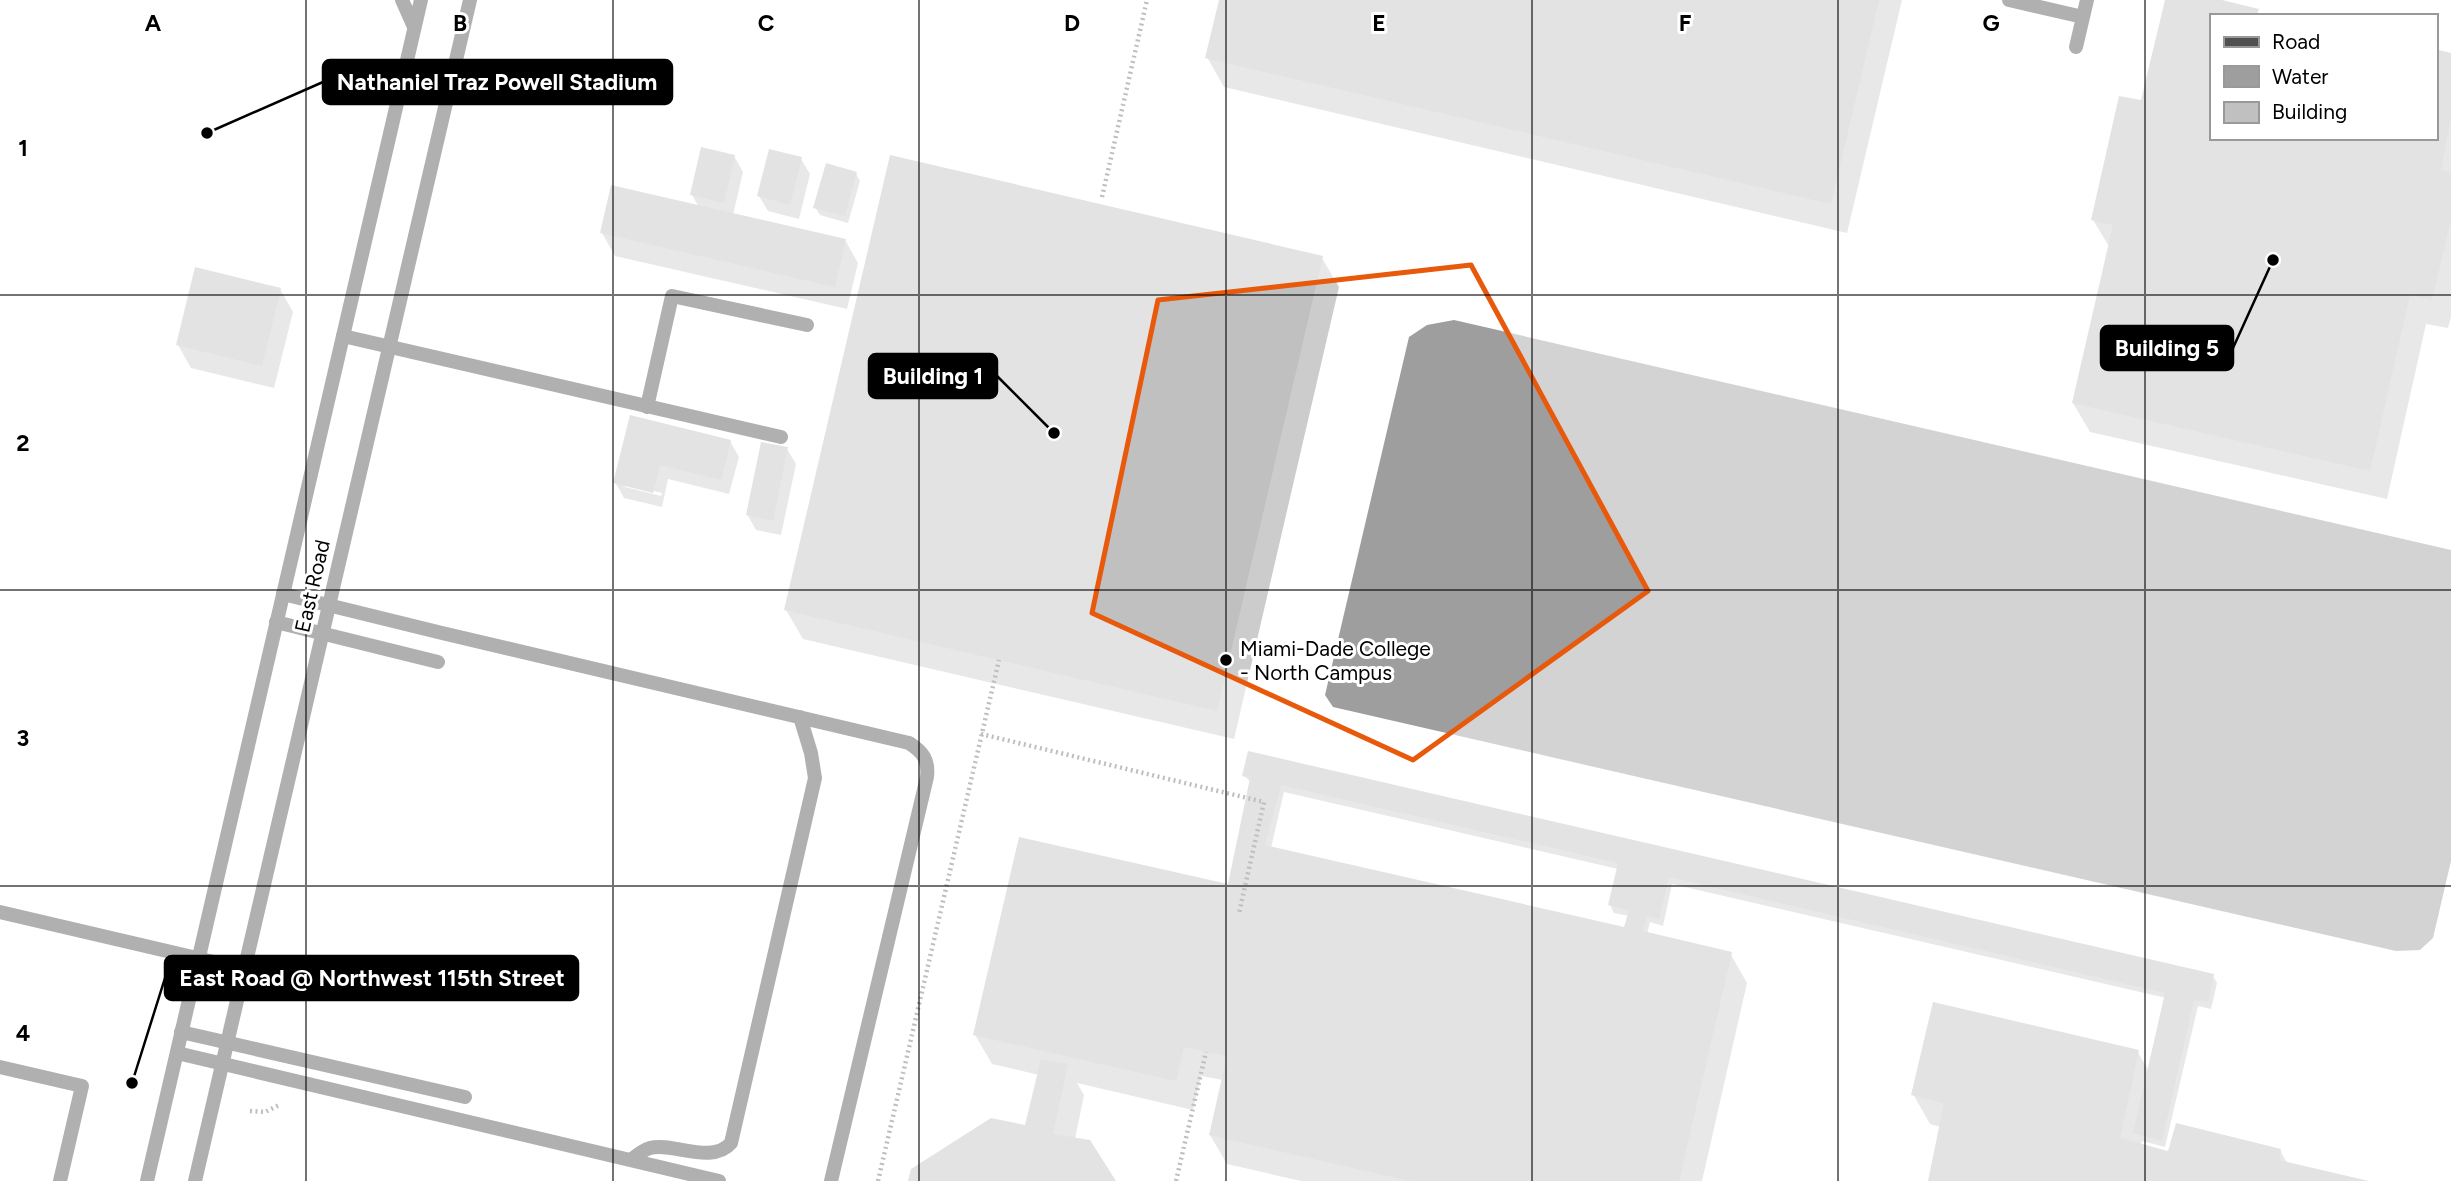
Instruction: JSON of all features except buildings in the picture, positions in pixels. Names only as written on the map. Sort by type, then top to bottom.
[{"type":"street","points":[[402,0],[414,27]]},
{"type":"street","name":"East Road","points":[[147,1181],[421,0]]},
{"type":"street","name":"East Road","points":[[195,1181],[470,0]]},
{"type":"street","points":[[2009,0],[2083,17]]},
{"type":"street","points":[[2076,47],[2087,0]]},
{"type":"street","points":[[647,407],[672,296],[807,325]]},
{"type":"street","points":[[343,336],[781,437]]},
{"type":"street","points":[[283,594],[909,743],[920,750],[927,760],[928,768],[831,1181]]},
{"type":"street","points":[[276,622],[438,662]]},
{"type":"street","points":[[631,1160],[650,1148],[705,1152],[727,1148],[731,1143],[815,778],[800,717]]},
{"type":"street","points":[[0,912],[244,969]]},
{"type":"street","points":[[181,1032],[465,1097]]},
{"type":"street","points":[[177,1053],[719,1181]]},
{"type":"street","points":[[0,1067],[82,1086],[61,1181]]},
{"type":"path","points":[[1102,197],[1147,0]]},
{"type":"path","points":[[878,1181],[999,660]]},
{"type":"path","points":[[982,734],[1264,802],[1239,913]]},
{"type":"path","points":[[1176,1181],[1206,1052]]},
{"type":"highlighted area","points":[[1471,265],[1648,591],[1413,760],[1092,613],[1158,300]]},
{"type":"water","points":[[1454,320],[2451,550],[2451,861],[2433,938],[2420,950],[2396,951],[1333,707],[1325,695],[1409,337],[1427,325]]},
{"type":"place","name":"Nathaniel Traz Powell Stadium","points":[[207,133]]},
{"type":"place","name":"Building 5","points":[[2273,260]]},
{"type":"place","name":"Building 1","points":[[1054,433]]},
{"type":"place","name":"Miami-Dade College - North Campus","points":[[1226,660]]},
{"type":"place","name":"East Road @ Northwest 115th Street","points":[[132,1083]]}]
